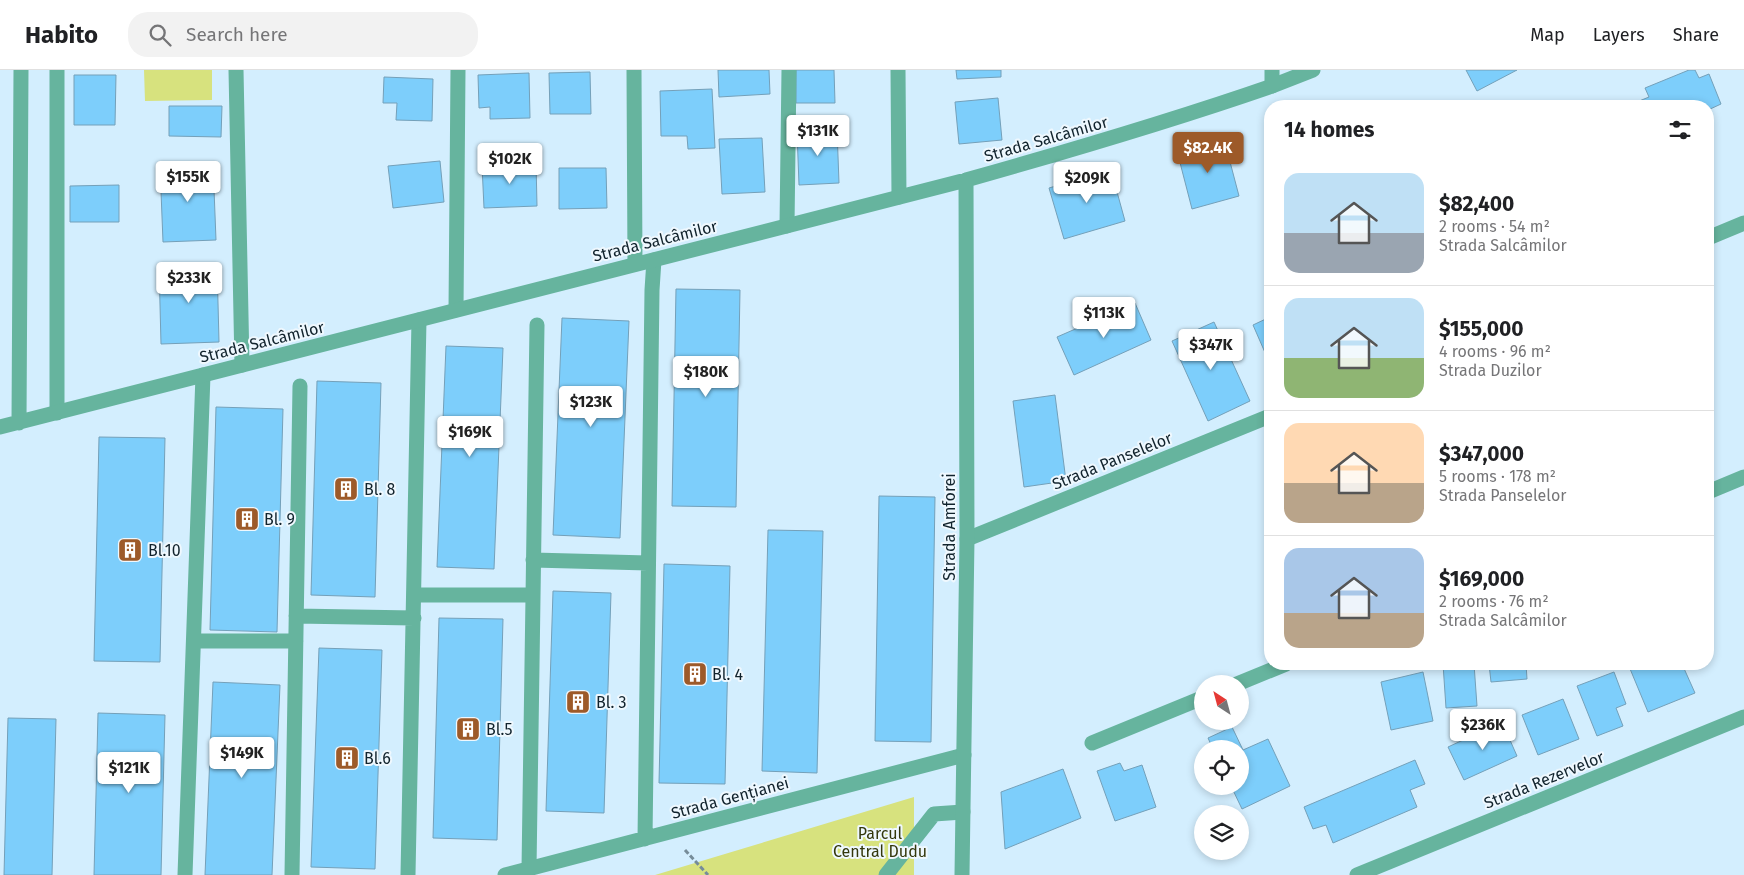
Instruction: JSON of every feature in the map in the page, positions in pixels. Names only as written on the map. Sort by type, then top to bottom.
[{"type":"street","points":[[19,422],[21,70]]},
{"type":"street","points":[[57,70],[57,413]]},
{"type":"street","points":[[236,70],[242,365]]},
{"type":"street","points":[[456,310],[458,70]]},
{"type":"street","points":[[634,70],[635,264]]},
{"type":"street","points":[[788,226],[789,70]]},
{"type":"street","points":[[898,70],[899,197]]},
{"type":"street","points":[[1272,70],[1272,86]]},
{"type":"street","name":"Strada Salcâmilor","points":[[0,427],[966,180],[1054,156],[1144,128],[1272,86],[1313,70]]},
{"type":"street","name":"Strada Amforei","points":[[962,875],[967,539],[966,180]]},
{"type":"street","points":[[1714,236],[1744,223]]},
{"type":"street","points":[[645,839],[652,290],[654,260]]},
{"type":"street","points":[[408,875],[419,320]]},
{"type":"street","points":[[529,868],[537,325]]},
{"type":"street","points":[[185,875],[203,375]]},
{"type":"street","points":[[292,875],[300,386]]},
{"type":"street","name":"Strada Panselelor","points":[[967,539],[1264,418]]},
{"type":"street","points":[[1714,490],[1744,477]]},
{"type":"street","points":[[533,560],[648,563]]},
{"type":"street","points":[[414,595],[532,595]]},
{"type":"street","points":[[296,616],[414,618]]},
{"type":"street","points":[[194,641],[296,641]]},
{"type":"street","points":[[1249,679],[1271,670]]},
{"type":"street","points":[[1092,743],[1194,701]]},
{"type":"street","name":"Strada Rezervelor","points":[[1357,875],[1744,717]]},
{"type":"street","name":"Strada Gențianei","points":[[505,875],[964,755]]},
{"type":"street","points":[[886,875],[934,814],[963,812]]},
{"type":"path","points":[[669,832],[708,875]]},
{"type":"green space","points":[[144,70],[212,70],[212,100],[145,101]]},
{"type":"green space","name":"Parcul Central Dudu","points":[[914,797],[914,875],[655,875]]},
{"type":"building","points":[[718,70],[769,70],[770,94],[719,97]]},
{"type":"building","points":[[796,70],[834,70],[835,103],[796,103]]},
{"type":"building","points":[[956,70],[1001,70],[1001,77],[957,79]]},
{"type":"building","points":[[1466,70],[1517,70],[1477,91]]},
{"type":"building","points":[[1689,70],[1695,70],[1699,78],[1709,74],[1721,104],[1714,107],[1714,100],[1642,100],[1649,97],[1645,88]]},
{"type":"building","points":[[590,72],[591,114],[550,114],[549,73]]},
{"type":"building","points":[[529,73],[530,118],[490,119],[490,107],[479,108],[478,75]]},
{"type":"building","points":[[74,75],[116,75],[115,125],[74,125]]},
{"type":"building","points":[[384,77],[433,79],[432,121],[396,120],[397,103],[383,103]]},
{"type":"building","points":[[712,89],[715,148],[688,149],[687,136],[661,136],[660,91]]},
{"type":"building","points":[[998,98],[1002,140],[959,144],[955,102]]},
{"type":"building","points":[[169,106],[222,106],[221,137],[169,136]]},
{"type":"building","points":[[837,129],[839,183],[799,185],[797,131]]},
{"type":"building","points":[[762,138],[765,192],[722,194],[719,139]]},
{"type":"building","points":[[1224,139],[1239,196],[1192,209],[1177,151]]},
{"type":"building","points":[[440,161],[444,202],[393,208],[388,166]]},
{"type":"building","points":[[536,162],[537,206],[484,208],[482,165]]},
{"type":"building","points":[[213,164],[216,240],[163,242],[160,166]]},
{"type":"building","points":[[559,168],[606,168],[607,208],[559,209]]},
{"type":"building","points":[[1111,170],[1125,221],[1064,239],[1049,188]]},
{"type":"building","points":[[119,185],[119,222],[70,222],[70,186]]},
{"type":"building","points":[[217,264],[219,342],[161,344],[159,266]]},
{"type":"building","points":[[676,289],[740,290],[736,507],[672,506]]},
{"type":"building","points":[[1135,303],[1151,340],[1074,375],[1057,337]]},
{"type":"building","points":[[562,318],[629,321],[620,538],[553,535]]},
{"type":"building","points":[[1264,320],[1264,350],[1253,325]]},
{"type":"building","points":[[1214,322],[1250,401],[1208,421],[1172,341]]},
{"type":"building","points":[[446,346],[503,348],[494,569],[437,567]]},
{"type":"building","name":"Bl. 8","points":[[317,381],[381,383],[375,597],[311,595]]},
{"type":"building","points":[[1055,395],[1066,481],[1024,487],[1013,401]]},
{"type":"building","name":"Bl. 9","points":[[216,407],[283,409],[277,632],[210,630]]},
{"type":"building","name":"Bl.10","points":[[99,437],[165,438],[160,662],[94,661]]},
{"type":"building","points":[[879,496],[935,497],[931,742],[875,741]]},
{"type":"building","points":[[768,530],[823,531],[817,773],[762,771]]},
{"type":"building","name":"Bl. 4","points":[[664,564],[730,566],[725,784],[659,783]]},
{"type":"building","name":"Bl. 3","points":[[553,591],[611,593],[604,813],[546,811]]},
{"type":"building","name":"Bl.5","points":[[439,618],[503,619],[497,840],[433,838]]},
{"type":"building","name":"Bl.6","points":[[319,648],[382,650],[375,869],[311,867]]},
{"type":"building","points":[[1443,670],[1474,670],[1477,706],[1446,708]]},
{"type":"building","points":[[1490,670],[1526,670],[1527,679],[1491,682]]},
{"type":"building","points":[[1630,670],[1685,670],[1695,693],[1648,712]]},
{"type":"building","points":[[1423,672],[1433,721],[1391,730],[1381,682]]},
{"type":"building","points":[[1614,672],[1626,704],[1616,708],[1623,726],[1597,736],[1577,686]]},
{"type":"building","points":[[213,682],[280,685],[272,875],[205,875]]},
{"type":"building","points":[[1563,699],[1579,739],[1538,755],[1522,715]]},
{"type":"building","points":[[98,713],[165,715],[161,875],[94,875]]},
{"type":"building","points":[[8,718],[56,719],[52,875],[4,875]]},
{"type":"building","points":[[1502,722],[1517,756],[1464,780],[1448,747]]},
{"type":"building","points":[[1225,730],[1233,730],[1238,740],[1209,740],[1208,738]]},
{"type":"building","points":[[1268,739],[1290,786],[1249,806],[1240,805],[1235,795],[1249,795],[1249,747]]},
{"type":"building","points":[[1415,760],[1425,784],[1410,790],[1417,807],[1333,843],[1326,825],[1313,829],[1304,807]]},
{"type":"building","points":[[1120,763],[1124,771],[1142,765],[1156,807],[1115,821],[1097,771]]},
{"type":"building","points":[[1063,769],[1081,818],[1005,849],[1001,792]]},
{"type":"place","name":"Bl. 8","points":[[346,489]]},
{"type":"place","name":"Bl. 9","points":[[247,519]]},
{"type":"place","name":"Bl.10","points":[[130,550]]},
{"type":"place","name":"Bl. 4","points":[[695,674]]},
{"type":"place","name":"Bl. 3","points":[[578,702]]},
{"type":"place","name":"Bl.5","points":[[468,729]]},
{"type":"place","name":"Bl.6","points":[[347,758]]}]
